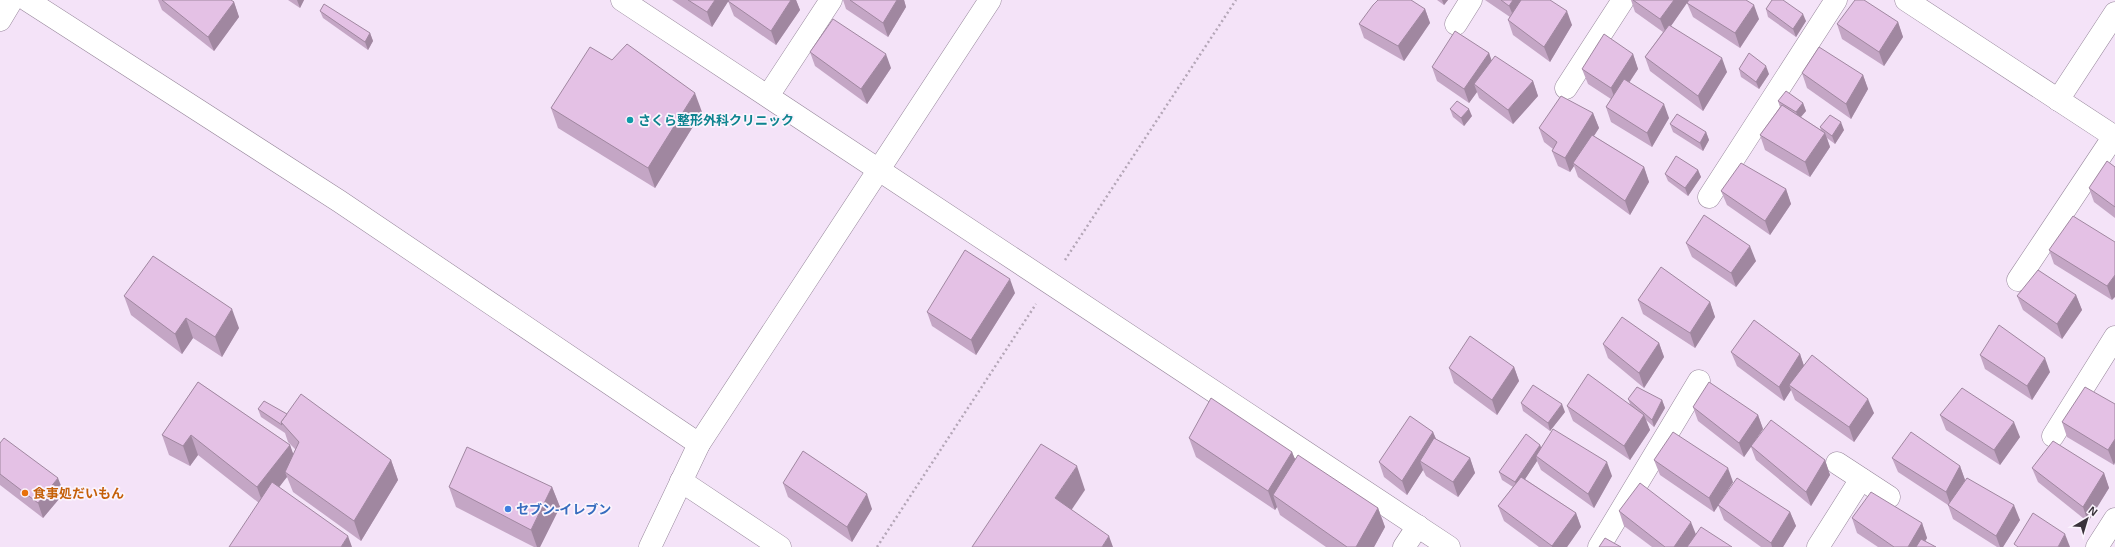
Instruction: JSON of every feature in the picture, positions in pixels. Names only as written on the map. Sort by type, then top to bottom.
[{"type":"street","points":[[0,20],[12,0]]},
{"type":"street","points":[[27,0],[339,201],[699,444]]},
{"type":"street","points":[[768,96],[831,0]]},
{"type":"street","points":[[650,547],[699,444],[990,0]]},
{"type":"street","points":[[1456,24],[1471,0]]},
{"type":"street","points":[[1566,88],[1623,0]]},
{"type":"street","points":[[1709,198],[1836,0]]},
{"type":"street","points":[[1906,0],[2114,136],[2018,280]]},
{"type":"street","points":[[630,2],[768,96],[1449,547]]},
{"type":"street","points":[[2058,100],[2115,13]]},
{"type":"street","points":[[2053,436],[2115,337]]},
{"type":"street","points":[[1599,547],[1699,381]]},
{"type":"street","points":[[1837,463],[1889,497]]},
{"type":"street","points":[[1818,547],[1861,478]]},
{"type":"street","points":[[681,481],[780,547]]},
{"type":"street","points":[[2097,547],[2115,519]]},
{"type":"street","points":[[1404,547],[1418,526]]},
{"type":"path","points":[[877,547],[1236,0]]},
{"type":"building","points":[[162,0],[231,0],[234,2],[208,37]]},
{"type":"building","points":[[688,0],[715,0],[707,12]]},
{"type":"building","points":[[791,0],[771,31],[728,1]]},
{"type":"building","points":[[850,0],[897,0],[883,23]]},
{"type":"building","points":[[1378,0],[1411,0],[1425,9],[1398,46],[1359,24]]},
{"type":"building","points":[[1501,0],[1513,0],[1509,6]]},
{"type":"building","points":[[1521,0],[1550,0],[1567,11],[1544,47],[1508,20]]},
{"type":"building","points":[[1633,0],[1674,0],[1660,19]]},
{"type":"building","points":[[1689,0],[1746,0],[1754,5],[1735,33],[1687,3]]},
{"type":"building","points":[[1772,0],[1783,0],[1803,14],[1793,29],[1766,9]]},
{"type":"building","points":[[1855,0],[1864,0],[1898,22],[1879,52],[1837,24]]},
{"type":"building","points":[[324,4],[370,33],[365,42],[320,11]]},
{"type":"building","points":[[833,19],[886,54],[861,89],[810,52]]},
{"type":"building","points":[[1669,25],[1722,58],[1698,96],[1645,57]]},
{"type":"building","points":[[1455,31],[1489,53],[1464,89],[1432,67]]},
{"type":"building","points":[[1604,34],[1633,54],[1611,88],[1582,69]]},
{"type":"building","name":"さくら整形外科クリニック","points":[[627,44],[695,93],[648,168],[551,108],[590,47],[612,60]]},
{"type":"building","points":[[1819,47],[1863,75],[1846,104],[1802,73]]},
{"type":"building","points":[[1749,53],[1766,66],[1756,82],[1739,69]]},
{"type":"building","points":[[1495,56],[1533,81],[1508,110],[1474,84]]},
{"type":"building","points":[[1624,79],[1664,104],[1647,133],[1606,107]]},
{"type":"building","points":[[1786,91],[1803,103],[1796,112],[1778,101]]},
{"type":"building","points":[[1561,96],[1593,113],[1565,158],[1552,151],[1557,142],[1539,128]]},
{"type":"building","points":[[1457,101],[1469,109],[1461,118],[1450,109]]},
{"type":"building","points":[[1782,105],[1825,133],[1805,162],[1760,135]]},
{"type":"building","points":[[1677,114],[1706,132],[1700,143],[1670,124]]},
{"type":"building","points":[[1830,115],[1841,122],[1832,136],[1820,127]]},
{"type":"building","points":[[1592,135],[1644,167],[1625,201],[1573,163]]},
{"type":"building","points":[[1676,156],[1698,170],[1685,188],[1665,174]]},
{"type":"building","points":[[2107,161],[2115,167],[2115,207],[2089,188]]},
{"type":"building","points":[[1741,163],[1786,189],[1765,221],[1721,191]]},
{"type":"building","points":[[1704,215],[1750,246],[1731,273],[1686,243]]},
{"type":"building","points":[[2073,216],[2115,242],[2115,275],[2107,286],[2049,250]]},
{"type":"building","points":[[965,250],[1010,279],[971,340],[927,312]]},
{"type":"building","points":[[153,256],[232,309],[215,337],[186,318],[175,334],[124,296]]},
{"type":"building","points":[[1661,267],[1710,302],[1690,333],[1638,300]]},
{"type":"building","points":[[2038,270],[2076,295],[2057,324],[2017,296]]},
{"type":"building","points":[[1622,317],[1659,343],[1639,373],[1603,344]]},
{"type":"building","points":[[1754,320],[1800,354],[1779,387],[1731,352]]},
{"type":"building","points":[[1999,325],[2045,358],[2027,386],[1980,355]]},
{"type":"building","points":[[1470,336],[1514,367],[1492,400],[1449,368]]},
{"type":"building","points":[[1812,355],[1868,399],[1849,427],[1789,385]]},
{"type":"building","points":[[1588,374],[1644,415],[1624,446],[1567,406]]},
{"type":"building","points":[[198,382],[290,445],[257,487],[191,435],[183,446],[162,435]]},
{"type":"building","points":[[1709,382],[1758,415],[1739,443],[1693,407]]},
{"type":"building","points":[[1533,385],[1562,404],[1548,423],[1521,403]]},
{"type":"building","points":[[1637,387],[1662,400],[1652,420],[1628,399]]},
{"type":"building","points":[[2085,387],[2115,404],[2115,439],[2108,450],[2062,422]]},
{"type":"building","points":[[1962,388],[2014,422],[1994,450],[1940,415]]},
{"type":"building","points":[[301,394],[391,460],[354,521],[285,472],[299,442],[281,422]]},
{"type":"building","points":[[1211,398],[1292,452],[1268,491],[1189,438]]},
{"type":"building","points":[[264,401],[287,414],[281,422],[282,425],[258,409]]},
{"type":"building","points":[[1410,416],[1433,432],[1402,481],[1379,462]]},
{"type":"building","points":[[1771,420],[1825,460],[1806,492],[1751,446]]},
{"type":"building","points":[[1553,429],[1607,462],[1588,494],[1536,456]]},
{"type":"building","points":[[1673,432],[1728,468],[1709,498],[1654,460]]},
{"type":"building","points":[[1911,432],[1960,466],[1946,492],[1892,458]]},
{"type":"building","points":[[1526,434],[1540,445],[1515,482],[1499,472]]},
{"type":"building","points":[[4,438],[58,478],[38,503],[0,474],[0,443]]},
{"type":"building","points":[[1434,438],[1470,458],[1453,482],[1420,461]]},
{"type":"building","points":[[2053,441],[2104,473],[2083,507],[2032,468]]},
{"type":"building","points":[[1041,444],[1077,466],[1055,498],[1109,536],[1102,547],[972,547]]},
{"type":"building","points":[[467,447],[552,487],[531,530],[449,487]]},
{"type":"building","points":[[803,451],[867,494],[847,527],[783,483]]},
{"type":"building","points":[[1298,455],[1378,508],[1356,547],[1347,547],[1273,495]]},
{"type":"building","points":[[1521,477],[1576,513],[1552,546],[1498,506]]},
{"type":"building","points":[[1737,478],[1790,512],[1771,543],[1718,505]]},
{"type":"building","points":[[1967,478],[2014,505],[1996,536],[1948,505]]},
{"type":"building","points":[[272,482],[348,536],[341,547],[229,547]]},
{"type":"building","points":[[1640,483],[1691,522],[1674,547],[1665,547],[1619,511]]},
{"type":"building","points":[[1871,492],[1922,523],[1908,547],[1894,547],[1852,518]]},
{"type":"building","points":[[2033,513],[2065,534],[2058,547],[2018,547],[2014,544]]},
{"type":"building","points":[[1701,527],[1732,547],[1687,547]]},
{"type":"building","points":[[1605,538],[1621,547],[1599,547]]},
{"type":"building","points":[[1921,539],[1936,547],[1916,547]]},
{"type":"place","name":"さくら整形外科クリニック","points":[[630,120]]},
{"type":"place","name":"食事処だいもん","points":[[25,493]]},
{"type":"place","name":"セブン-イレブン","points":[[508,509]]}]
